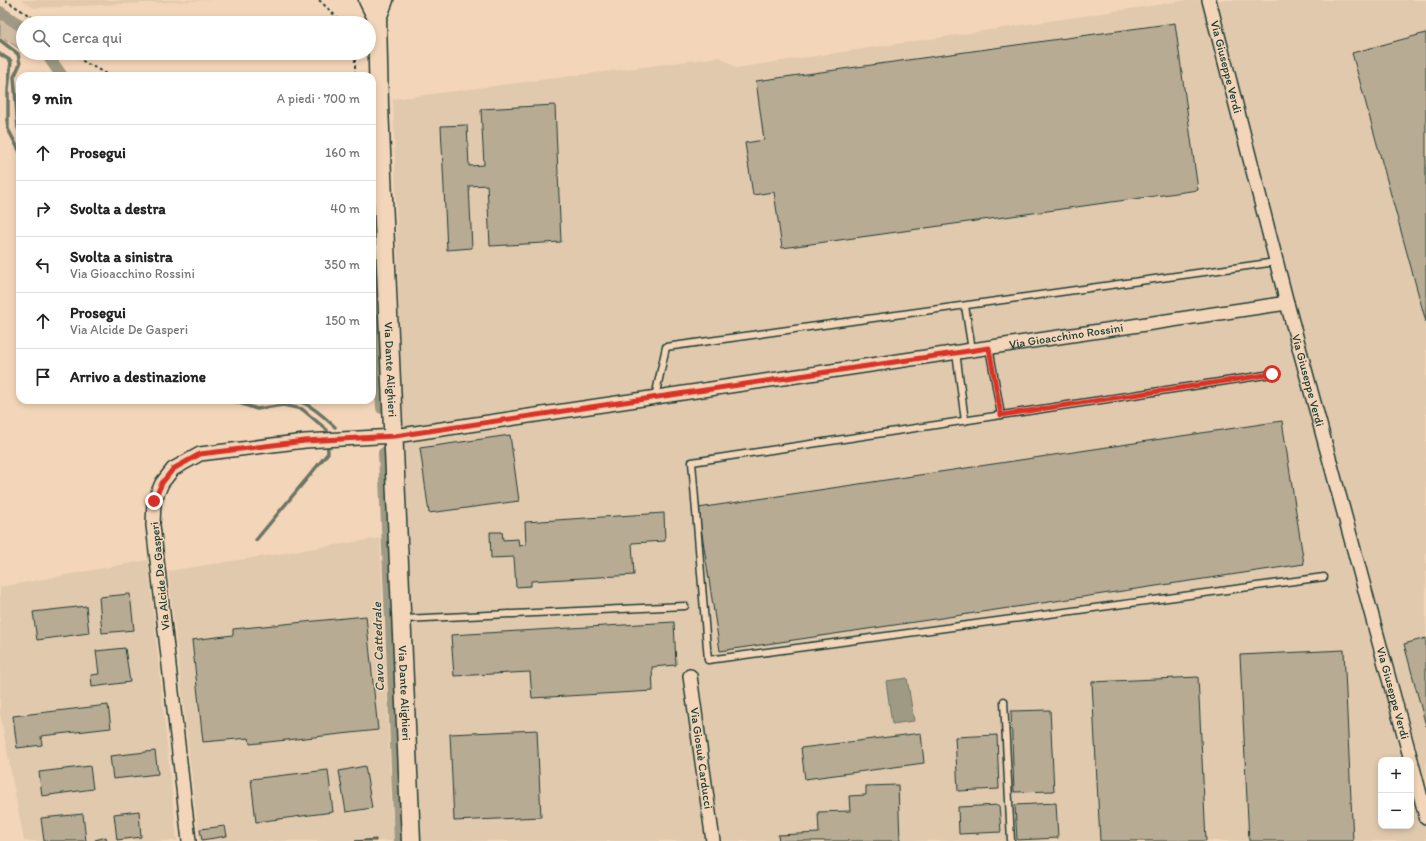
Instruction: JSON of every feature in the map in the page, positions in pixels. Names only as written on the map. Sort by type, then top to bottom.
[{"type":"main road","name":"Via Dante Alighieri","points":[[368,0],[377,18]]},
{"type":"main road","name":"Via Dante Alighieri","points":[[384,0],[377,18],[411,841]]},
{"type":"street","name":"Via Giuseppe Verdi","points":[[1209,0],[1276,262],[1410,757]]},
{"type":"street","name":"Via Gioacchino Rossini","points":[[395,436],[1287,303]]},
{"type":"street","name":"Via Alcide De Gasperi","points":[[189,841],[154,525],[154,501],[162,483],[173,469],[200,454],[327,440],[395,436]]},
{"type":"street","name":"Via Giosuè Carducci","points":[[690,676],[713,841]]},
{"type":"street","name":"Via Giuseppe Verdi","points":[[1414,771],[1426,817]]},
{"type":"lane","points":[[655,397],[666,347],[1276,262]]},
{"type":"lane","points":[[965,306],[972,350]]},
{"type":"lane","points":[[989,348],[1001,415]]},
{"type":"lane","points":[[956,352],[965,421]]},
{"type":"lane","points":[[1272,374],[692,462],[708,660],[1324,577]]},
{"type":"lane","points":[[402,619],[685,606]]},
{"type":"lane","points":[[1004,701],[1011,841]]},
{"type":"path","points":[[5,0],[30,16]]},
{"type":"path","points":[[319,0],[336,16]]},
{"type":"path","points":[[81,60],[103,72]]},
{"type":"path","points":[[355,60],[355,72]]},
{"type":"shaded area","points":[[21,0],[215,0],[34,8]]},
{"type":"shaded area","points":[[1189,0],[1426,0],[1426,841],[199,841],[168,571],[380,538],[392,817],[419,816],[403,455],[393,99],[720,57],[736,68]]},
{"type":"shaded area","points":[[0,18],[16,27],[16,46],[0,36]]},
{"type":"shaded area","points":[[148,560],[177,841],[24,841],[0,714],[0,587]]},
{"type":"shaded area","points":[[907,678],[914,721],[892,724],[886,681]]},
{"type":"building","points":[[1175,23],[1198,190],[782,248],[774,192],[753,195],[745,143],[764,140],[756,81]]},
{"type":"building","points":[[1426,33],[1426,322],[1352,53]]},
{"type":"building","points":[[555,105],[561,242],[490,246],[487,185],[469,186],[472,248],[447,250],[441,126],[467,125],[469,166],[484,165],[481,109]]},
{"type":"building","points":[[1282,421],[1304,564],[720,651],[698,508]]},
{"type":"building","points":[[510,435],[519,501],[429,513],[420,448]]},
{"type":"building","points":[[664,513],[665,541],[632,543],[634,575],[531,581],[531,586],[516,587],[514,557],[491,558],[490,532],[502,532],[503,540],[518,539],[519,546],[526,545],[525,522]]},
{"type":"building","points":[[130,594],[134,630],[102,633],[99,597]]},
{"type":"building","points":[[86,606],[89,633],[37,640],[33,612]]},
{"type":"building","points":[[366,616],[378,730],[250,744],[249,738],[203,742],[192,640],[233,635],[233,629]]},
{"type":"building","points":[[674,622],[676,665],[652,667],[653,691],[532,698],[530,672],[454,676],[451,635]]},
{"type":"building","points":[[1426,638],[1426,726],[1404,644]]},
{"type":"building","points":[[125,648],[130,682],[92,687],[91,675],[99,674],[96,651]]},
{"type":"building","points":[[1344,650],[1353,841],[1249,841],[1240,655]]},
{"type":"building","points":[[1198,677],[1206,841],[1100,841],[1092,682]]},
{"type":"building","points":[[108,705],[111,728],[41,736],[42,745],[17,748],[13,716]]},
{"type":"building","points":[[1050,710],[1054,791],[1014,792],[1011,711]]},
{"type":"building","points":[[537,730],[541,817],[454,821],[450,734]]},
{"type":"building","points":[[921,733],[924,763],[805,779],[801,748]]},
{"type":"building","points":[[997,735],[999,789],[958,791],[955,737]]},
{"type":"building","points":[[155,751],[158,774],[113,779],[110,756]]},
{"type":"building","points":[[90,766],[93,789],[42,796],[39,772]]},
{"type":"building","points":[[365,766],[372,808],[346,812],[339,771]]},
{"type":"building","points":[[328,770],[333,812],[256,822],[251,779]]},
{"type":"building","points":[[898,785],[900,841],[779,841],[778,835],[819,833],[818,812],[850,811],[849,796],[866,795],[866,786]]},
{"type":"building","points":[[1056,803],[1058,838],[1017,840],[1015,805]]},
{"type":"building","points":[[999,805],[1001,832],[959,834],[958,807]]},
{"type":"building","points":[[139,811],[141,837],[117,840],[114,814]]},
{"type":"building","points":[[83,814],[86,841],[44,841],[41,818]]},
{"type":"building","points":[[225,826],[227,836],[202,840],[200,829]]},
{"type":"building","points":[[106,837],[107,841],[95,841],[95,840]]},
{"type":"building","points":[[376,839],[376,841],[355,841]]},
{"type":"waterway","name":"Cavo Cattedrale","points":[[0,12],[16,22]]},
{"type":"waterway","points":[[0,40],[16,52]]},
{"type":"waterway","points":[[0,54],[11,61],[8,90],[8,129],[16,144]]},
{"type":"waterway","points":[[16,72],[20,64],[19,60]]},
{"type":"waterway","name":"Cavo Cattedrale","points":[[51,60],[59,72]]},
{"type":"waterway","points":[[16,73],[14,77],[16,102]]},
{"type":"waterway","name":"Cavo Cattedrale","points":[[376,279],[382,408]]},
{"type":"waterway","points":[[242,404],[257,409],[283,405],[302,409],[327,430],[328,453],[256,540]]},
{"type":"waterway","points":[[305,404],[316,410],[335,427]]},
{"type":"waterway","name":"Cavo Cattedrale","points":[[384,453],[400,841]]},
{"type":"route","points":[[154,501],[162,483],[173,469],[200,454],[305,441],[395,436],[989,348],[1001,415],[1272,374]]}]
